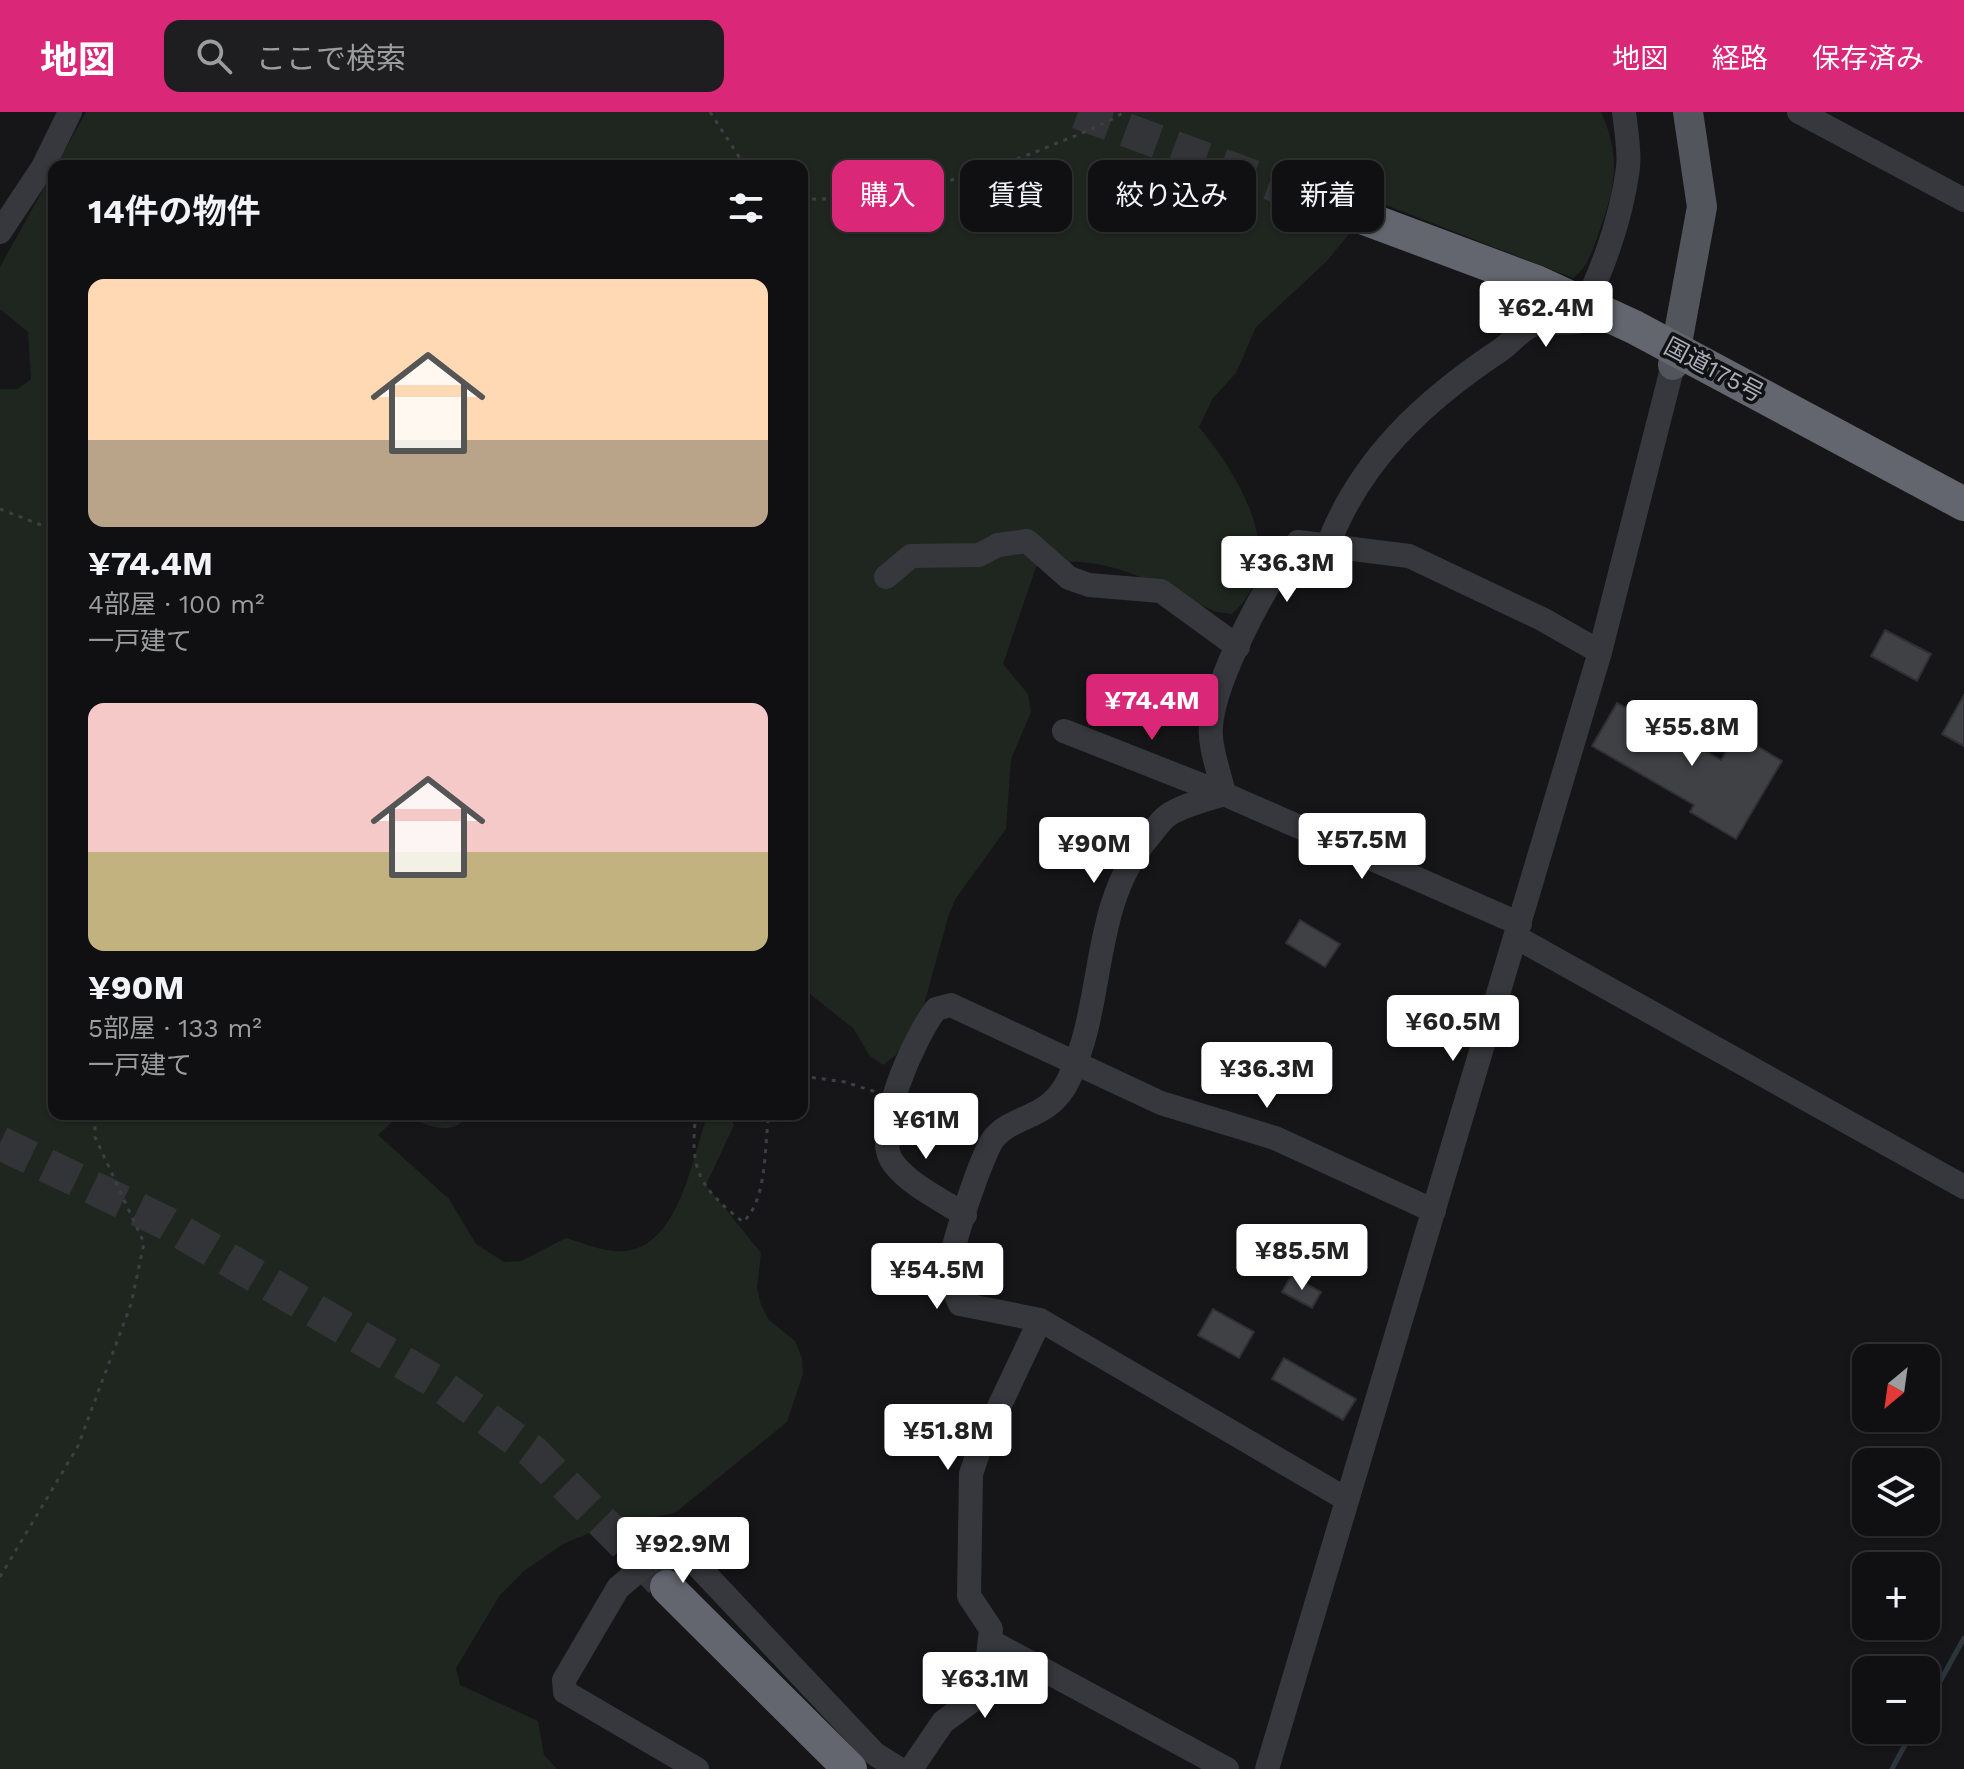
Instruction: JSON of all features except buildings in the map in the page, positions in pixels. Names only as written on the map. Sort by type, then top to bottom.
[{"type":"highway","name":"国道175号","points":[[1384,225],[1536,282],[1634,327],[1964,504]]},
{"type":"highway","points":[[1679,330],[1964,483]]},
{"type":"highway","points":[[1673,365],[1964,526]]},
{"type":"highway","points":[[667,1587],[850,1769]]},
{"type":"main road","points":[[1673,365],[1702,207],[1688,112]]},
{"type":"street","points":[[0,232],[43,167],[70,112]]},
{"type":"street","points":[[1328,545],[1340,514],[1366,471],[1416,414],[1450,384],[1531,326],[1576,322],[1594,289],[1619,213],[1628,165],[1624,112]]},
{"type":"street","points":[[1814,116],[1964,200]]},
{"type":"street","points":[[1267,1769],[1600,652],[1673,365]]},
{"type":"street","points":[[886,577],[911,556],[979,555],[998,545],[1027,541],[1069,578],[1161,591],[1238,647]]},
{"type":"street","points":[[1224,794],[1211,727],[1224,680],[1282,561],[1298,542],[1409,556],[1542,619],[1600,652]]},
{"type":"street","points":[[1064,731],[1224,794],[1518,931],[1964,1187]]},
{"type":"street","points":[[1224,794],[1167,816],[1128,865],[1108,919],[1084,1043],[1067,1083],[1050,1104],[994,1138],[949,1266],[960,1304],[1040,1320],[1346,1499]]},
{"type":"street","points":[[965,1215],[907,1178],[892,1163],[885,1148],[884,1129],[910,1051],[922,1027],[936,1009],[951,1005],[1161,1103],[1275,1138],[1434,1211]]},
{"type":"street","points":[[911,1769],[943,1722],[984,1692],[992,1642],[991,1629],[969,1596],[971,1474],[980,1447],[1040,1320]]},
{"type":"street","points":[[697,1769],[565,1692],[564,1680],[618,1588],[665,1548],[694,1562],[875,1754],[899,1769]]},
{"type":"street","points":[[992,1642],[1227,1769]]},
{"type":"path","points":[[710,112],[741,160]]},
{"type":"path","points":[[808,199],[842,200],[900,193],[1003,166],[1124,112]]},
{"type":"path","points":[[0,509],[48,528]]},
{"type":"path","points":[[808,1077],[845,1082],[896,1099]]},
{"type":"path","points":[[0,1577],[78,1446],[131,1304],[144,1243],[95,1137],[95,1120]]},
{"type":"path","points":[[695,1120],[692,1147],[697,1175],[719,1203],[743,1222],[751,1215],[759,1190],[768,1120]]},
{"type":"shaded area","points":[[86,112],[1601,112],[1614,159],[1609,203],[1586,264],[1573,278],[1384,204],[1384,160],[1272,160],[1272,232],[1351,232],[1326,262],[1256,327],[1236,373],[1213,398],[1199,427],[1229,469],[1253,518],[1259,544],[1258,569],[1250,592],[1232,614],[1216,612],[1150,581],[1106,566],[1060,562],[1036,567],[1003,664],[1028,694],[1031,712],[1011,759],[1006,829],[956,898],[922,1012],[896,1055],[883,1065],[870,1056],[853,1028],[808,994],[808,160],[59,160]]},
{"type":"shaded area","points":[[48,181],[48,1120],[394,1120],[378,1135],[449,1199],[476,1244],[504,1262],[521,1261],[566,1238],[614,1251],[636,1249],[654,1238],[668,1222],[688,1178],[706,1120],[731,1120],[734,1125],[706,1185],[761,1253],[757,1288],[761,1305],[769,1320],[795,1341],[802,1358],[803,1374],[787,1422],[675,1513],[609,1525],[563,1544],[524,1571],[500,1595],[456,1668],[460,1685],[538,1721],[544,1755],[557,1769],[0,1769],[0,389],[18,389],[31,379],[28,332],[0,309],[0,267]]},
{"type":"shaded area","points":[[416,1120],[464,1120],[446,1128]]},
{"type":"waterway","points":[[1940,1682],[1964,1638]]},
{"type":"waterway","points":[[1892,1769],[1905,1744]]},
{"type":"tunnel","points":[[1078,112],[1272,184]]},
{"type":"tunnel","points":[[0,1143],[166,1223],[436,1382],[533,1452],[667,1587]]}]
